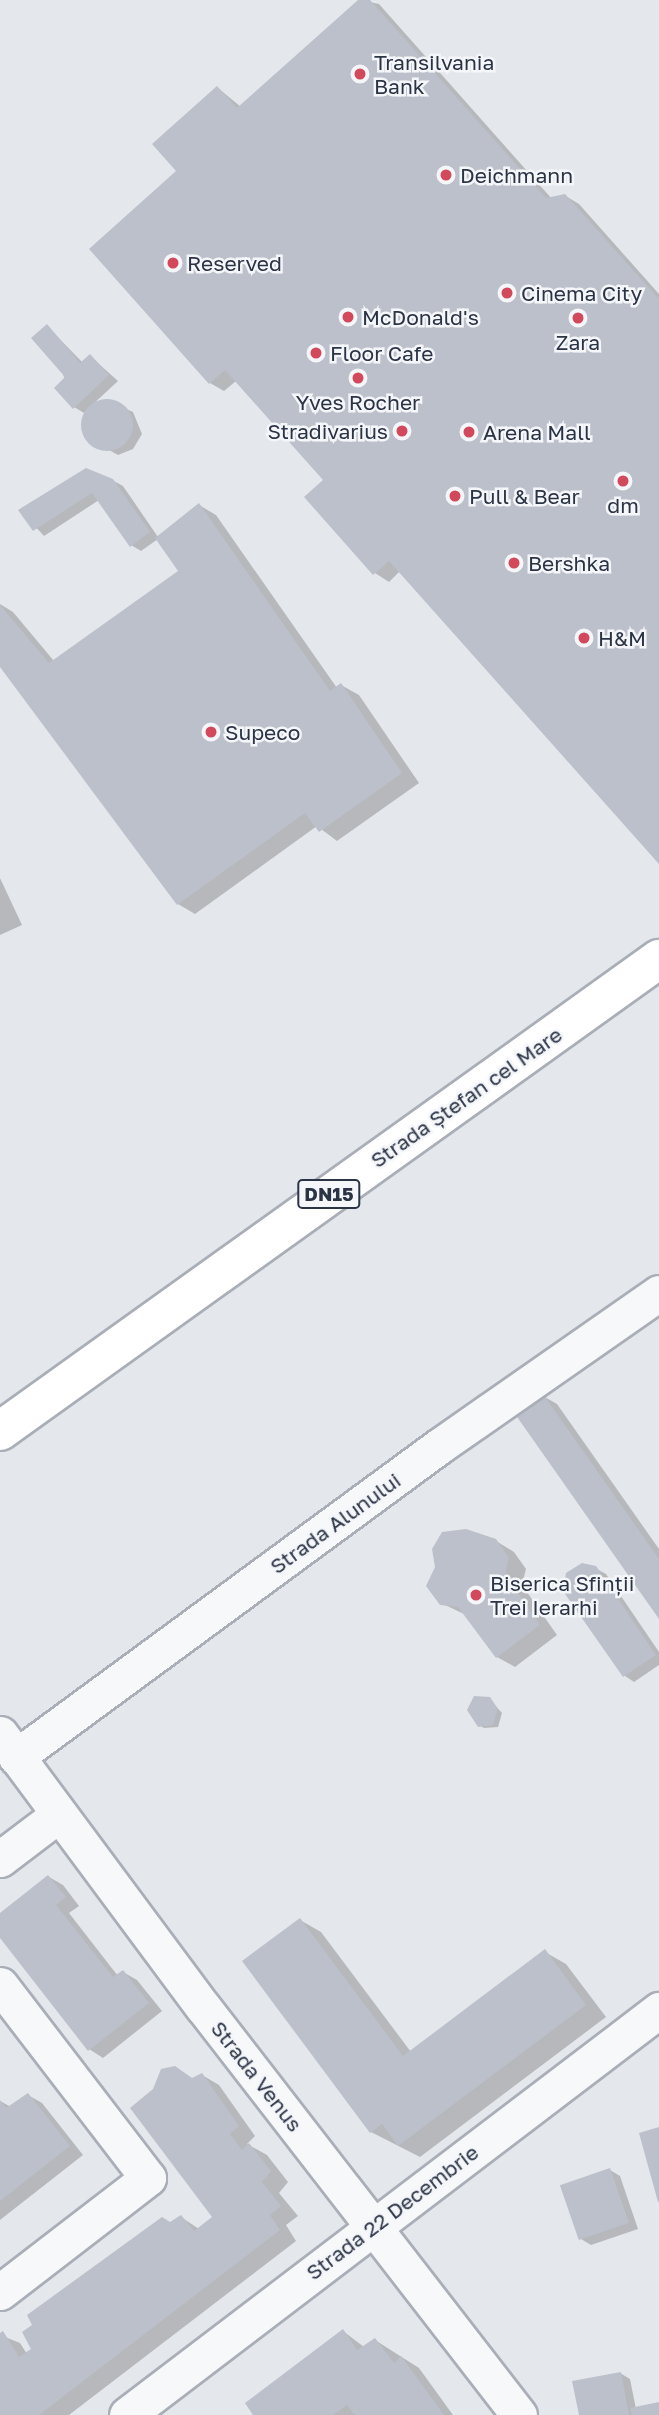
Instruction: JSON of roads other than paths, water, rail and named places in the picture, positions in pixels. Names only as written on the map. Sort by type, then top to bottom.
[{"type":"main road","name":"Strada Ștefan cel Mare","points":[[0,1431],[659,959]]},
{"type":"street","name":"Strada Alunului","points":[[8,1746],[658,1295]]},
{"type":"street","name":"Strada Venus","points":[[8,1746],[58,1815],[519,2415]]},
{"type":"street","points":[[0,1859],[58,1815]]},
{"type":"street","points":[[0,1985],[148,2178],[0,2292]]},
{"type":"street","name":"Strada 22 Decembrie","points":[[127,2415],[659,2010]]},
{"type":"place","name":"Transilvania Bank","points":[[360,74]]},
{"type":"place","name":"Deichmann","points":[[446,175]]},
{"type":"place","name":"Reserved","points":[[173,263]]},
{"type":"place","name":"Cinema City","points":[[507,293]]},
{"type":"place","name":"McDonald's","points":[[348,317]]},
{"type":"place","name":"Zara","points":[[578,318]]},
{"type":"place","name":"Floor Cafe","points":[[316,353]]},
{"type":"place","name":"Yves Rocher","points":[[358,378]]},
{"type":"place","name":"Stradivarius","points":[[402,431]]},
{"type":"place","name":"Arena Mall","points":[[469,432]]},
{"type":"place","name":"dm","points":[[623,481]]},
{"type":"place","name":"Pull & Bear","points":[[455,496]]},
{"type":"place","name":"Bershka","points":[[514,563]]},
{"type":"place","name":"H&M","points":[[584,638]]},
{"type":"place","name":"Supeco","points":[[211,732]]},
{"type":"place","name":"Biserica Sfinții Trei Ierarhi","points":[[476,1595]]}]
